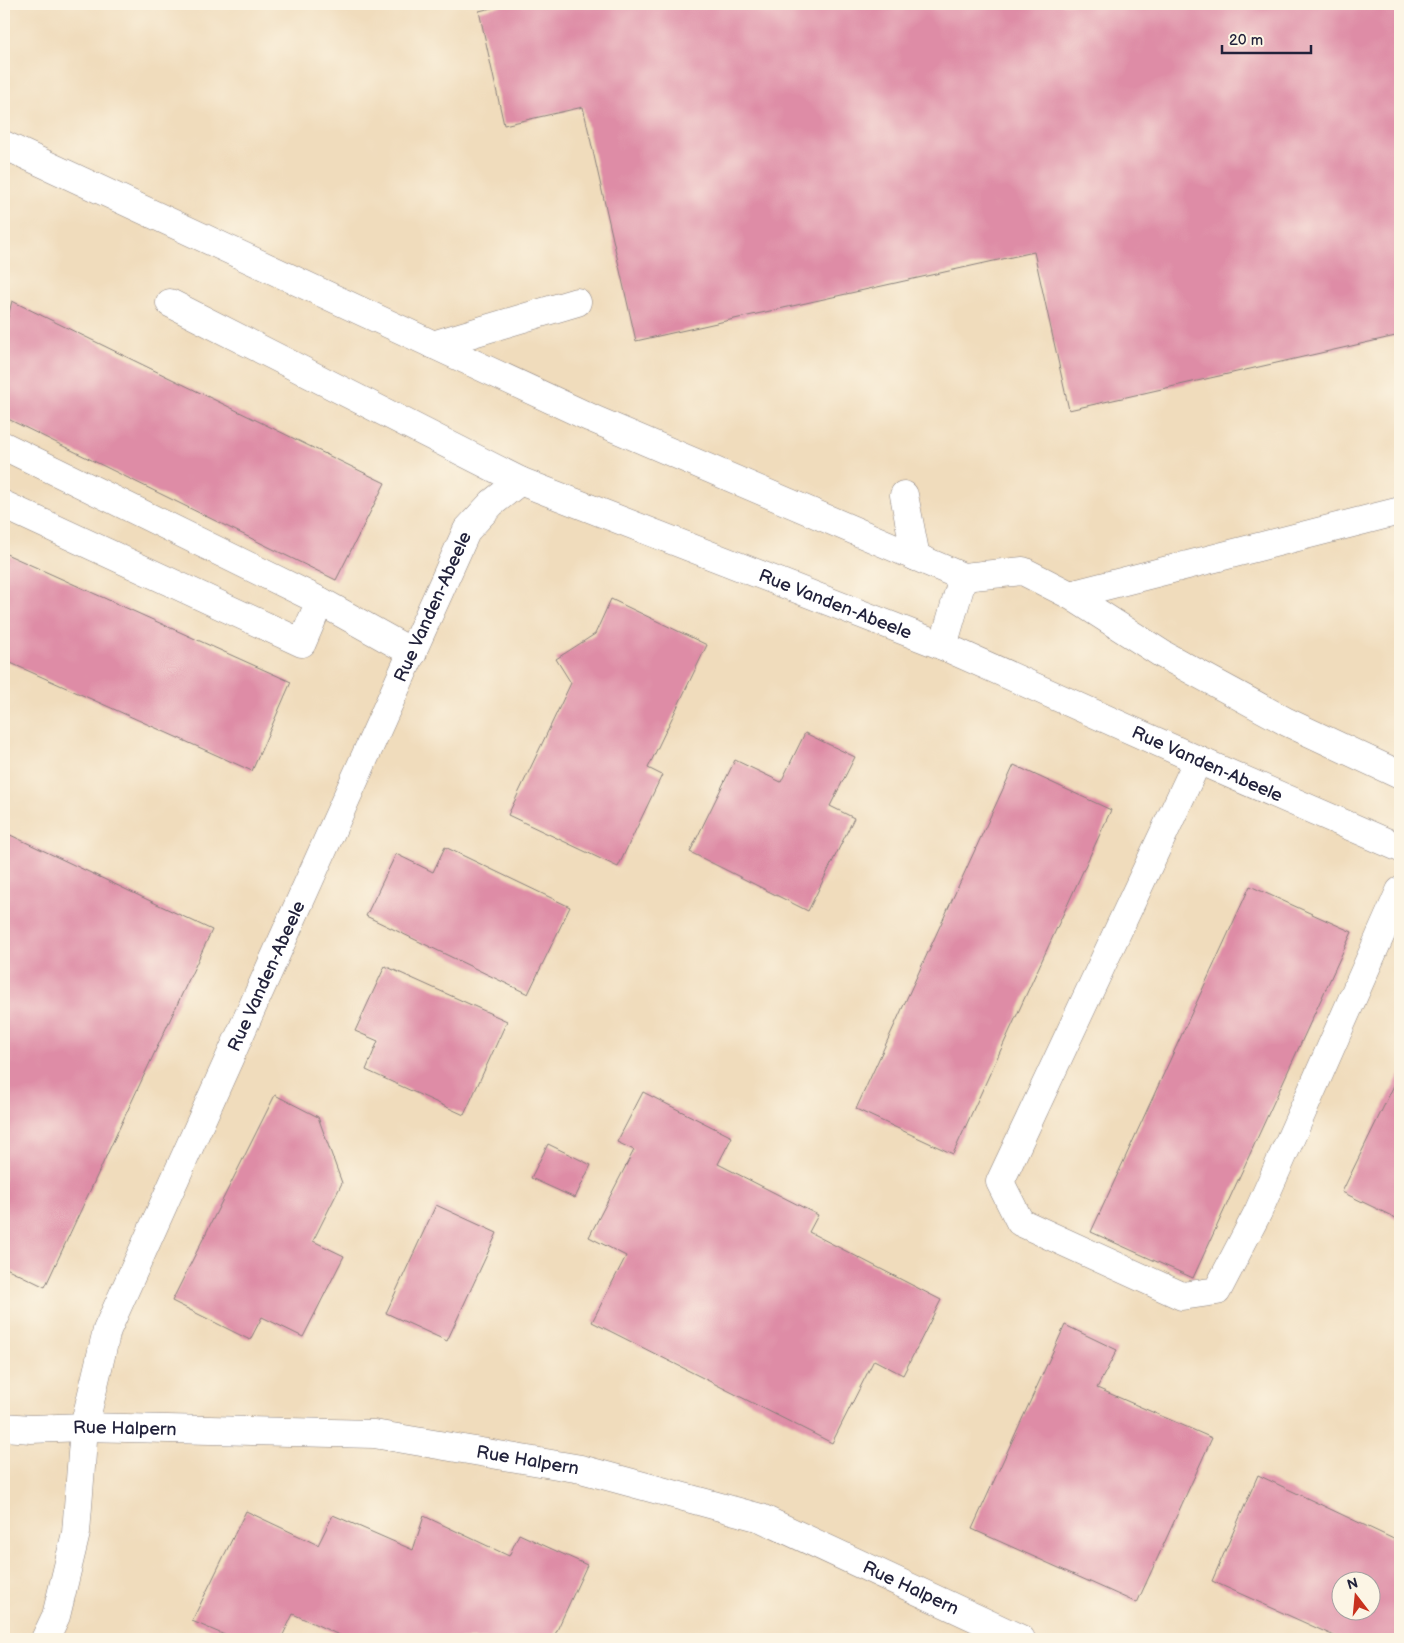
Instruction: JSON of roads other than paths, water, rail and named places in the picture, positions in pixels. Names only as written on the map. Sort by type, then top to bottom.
[{"type":"street","points":[[4,145],[591,418],[963,578],[1022,570],[1070,595],[1162,654],[1287,722],[1400,775]]},
{"type":"street","points":[[433,345],[577,302]]},
{"type":"street","points":[[170,303],[520,481]]},
{"type":"street","points":[[4,446],[320,601],[413,653]]},
{"type":"street","name":"Rue Vanden-Abeele","points":[[45,1639],[56,1616],[76,1533],[84,1427],[107,1330],[467,530],[492,502],[520,481],[943,646],[1400,848]]},
{"type":"street","points":[[904,495],[916,557]]},
{"type":"street","points":[[4,505],[302,643],[320,601]]},
{"type":"street","points":[[1070,595],[1400,511]]},
{"type":"street","points":[[943,646],[963,578]]},
{"type":"street","points":[[1198,760],[1000,1182],[1020,1222],[1182,1296],[1217,1291],[1258,1212],[1400,891]]},
{"type":"street","name":"Rue Halpern","points":[[4,1427],[31,1429],[84,1427],[374,1434],[581,1469],[761,1518],[1021,1639]]}]
